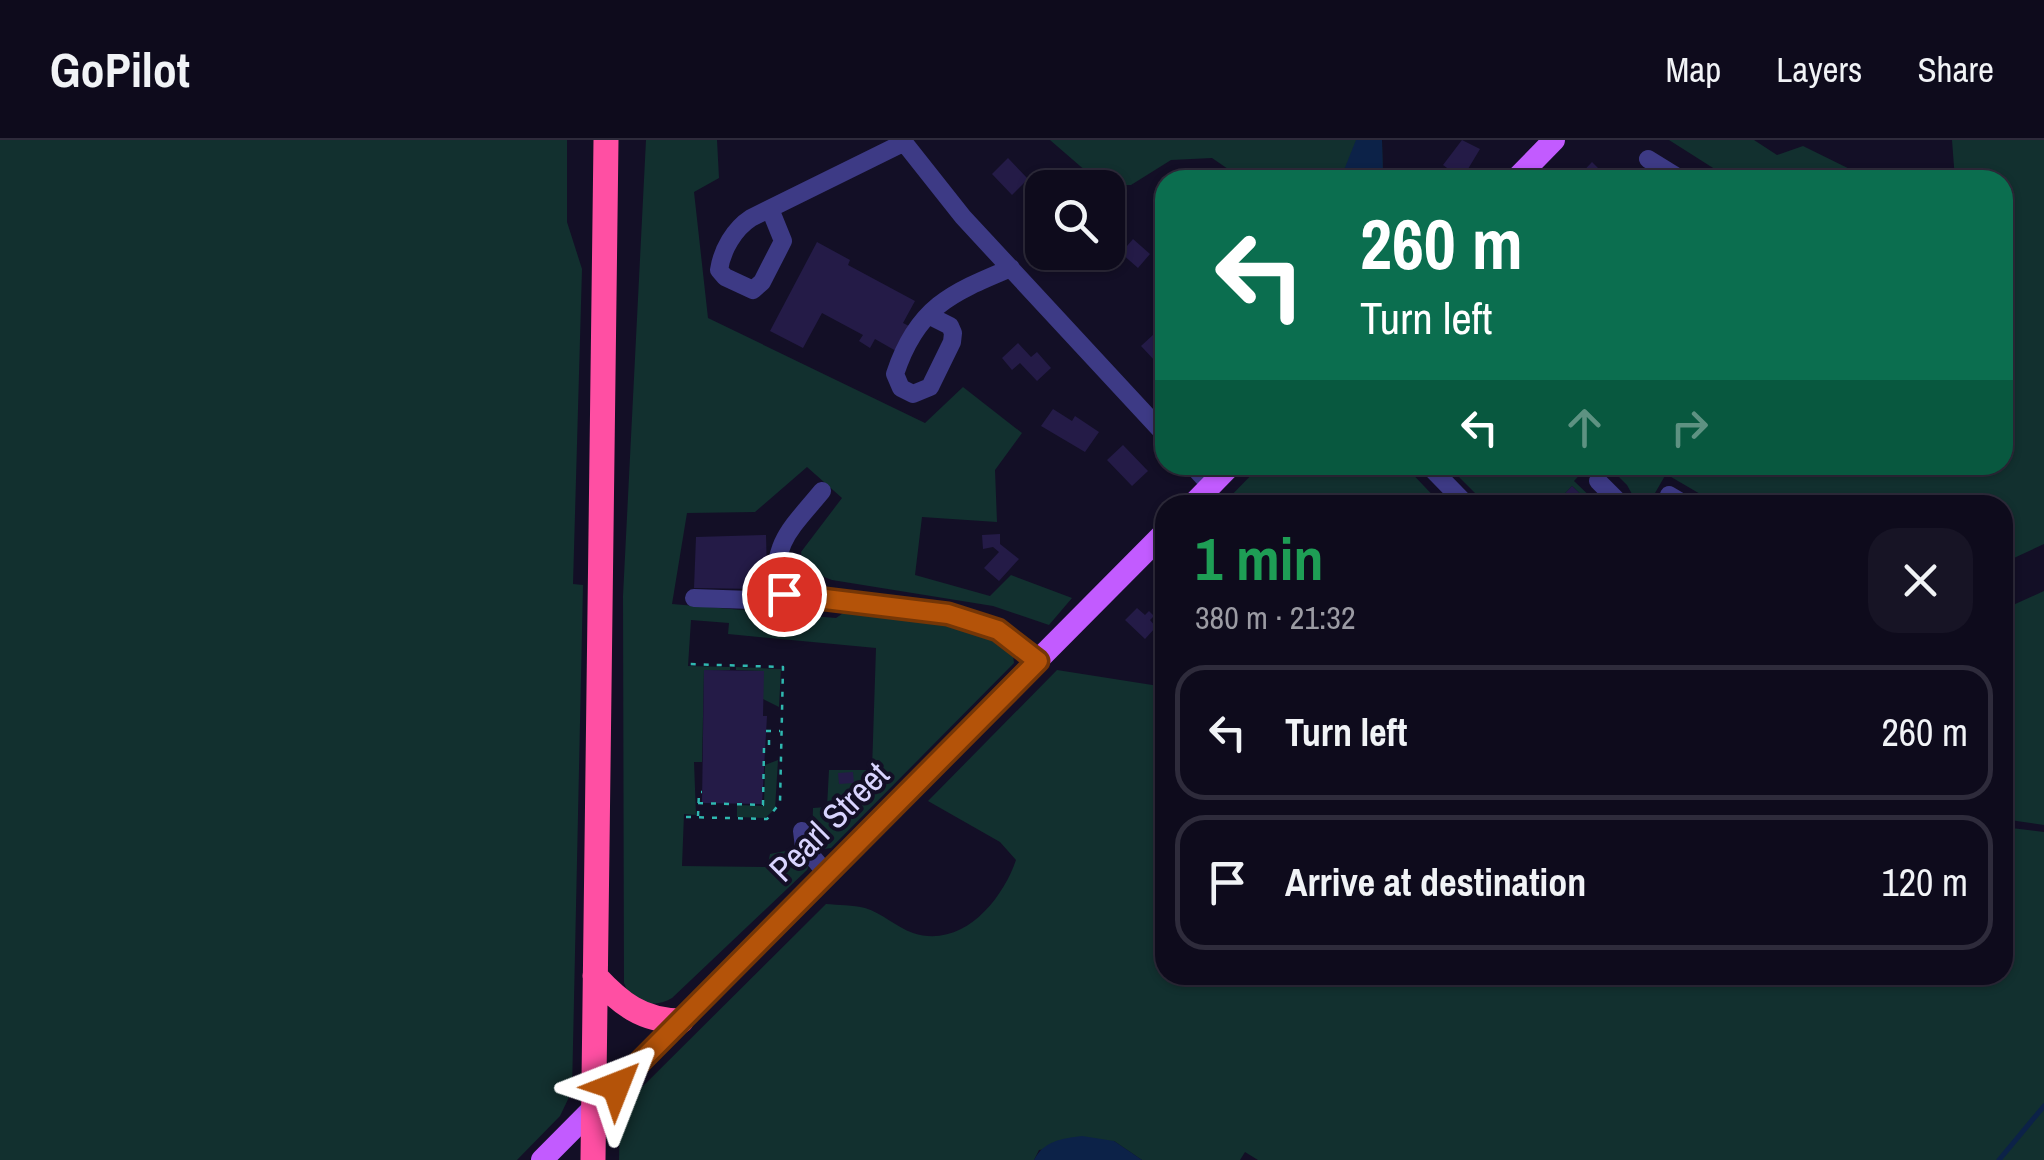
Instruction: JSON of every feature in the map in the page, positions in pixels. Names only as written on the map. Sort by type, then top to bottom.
[{"type":"highway","points":[[593,1160],[606,140]]},
{"type":"highway","points":[[594,976],[628,1008],[656,1018],[681,1021]]},
{"type":"main road","points":[[1525,170],[1554,140]]},
{"type":"main road","points":[[1202,495],[1221,475]]},
{"type":"main road","name":"Pearl Street","points":[[542,1160],[1155,542]]},
{"type":"street","points":[[770,209],[902,142],[932,182],[1155,424]]},
{"type":"street","points":[[1648,159],[1666,170]]},
{"type":"street","points":[[928,315],[955,291],[1011,268]]},
{"type":"street","points":[[1201,475],[1211,486]]},
{"type":"street","points":[[1438,475],[1457,495]]},
{"type":"street","points":[[1598,481],[1612,495]]},
{"type":"street","points":[[775,594],[780,545],[822,492]]},
{"type":"street","points":[[694,598],[751,600],[775,594],[948,614],[998,630],[1038,661]]},
{"type":"street","points":[[802,831],[804,847],[827,874]]},
{"type":"path","points":[[686,817],[767,819],[776,811],[780,803],[783,667],[689,664]]},
{"type":"path","points":[[698,804],[763,805],[768,731],[781,731]]},
{"type":"path","points":[[698,818],[702,792]]},
{"type":"path","points":[[734,819],[735,804]]},
{"type":"green space","points":[[0,140],[567,140],[567,222],[582,269],[573,584],[583,585],[572,1091],[560,1116],[517,1160],[0,1160]]},
{"type":"green space","points":[[646,140],[717,140],[719,178],[694,192],[708,318],[925,423],[963,387],[1022,433],[995,470],[997,522],[922,517],[915,575],[990,596],[1011,575],[1072,598],[1049,625],[993,606],[832,580],[804,569],[801,552],[842,498],[807,467],[755,512],[687,513],[672,604],[836,618],[849,609],[936,621],[996,642],[1013,655],[1014,663],[831,848],[824,849],[812,843],[813,808],[827,807],[829,770],[872,770],[876,648],[728,634],[729,623],[691,620],[688,666],[730,670],[704,671],[702,762],[694,762],[696,815],[684,814],[682,866],[767,867],[770,854],[795,849],[809,865],[672,998],[651,1004],[632,996],[624,983],[623,596]]},
{"type":"green space","points":[[1050,140],[1382,140],[1383,170],[1229,170],[1212,158],[1171,160],[1125,185],[1125,170],[1085,170]]},
{"type":"green space","points":[[1669,140],[1754,140],[1777,155],[1803,146],[1852,170],[1716,170]]},
{"type":"green space","points":[[1952,140],[2044,140],[2044,544],[2013,558],[2013,495],[1702,495],[1668,475],[2013,475],[2013,170],[1954,170]]},
{"type":"green space","points":[[1251,475],[1414,475],[1432,495],[1232,495]]},
{"type":"green space","points":[[1457,475],[1580,475],[1574,481],[1589,495],[1581,495],[1572,486],[1563,495],[1477,495]]},
{"type":"green space","points":[[1617,475],[1665,475],[1654,495],[1632,495]]},
{"type":"green space","points":[[2044,591],[2044,825],[2013,820],[2013,605]]},
{"type":"green space","points":[[736,667],[781,669],[779,707],[763,699],[763,671]]},
{"type":"green space","points":[[1057,670],[1155,685],[1155,985],[2013,985],[2013,828],[2044,832],[2044,1160],[1258,1160],[1245,1152],[1240,1160],[1142,1160],[1114,1141],[1039,1150],[1034,1160],[619,1160],[620,1118],[626,1103],[826,904],[865,908],[913,933],[931,936],[963,928],[990,905],[1016,860],[1000,842],[928,801]]},
{"type":"green space","points":[[778,760],[775,809],[765,818],[737,817],[737,805],[764,806],[765,765]]},
{"type":"water","points":[[1356,140],[1382,140],[1383,170],[1344,170]]},
{"type":"water","points":[[1082,1136],[1114,1141],[1142,1160],[1034,1160],[1048,1144]]},
{"type":"building","points":[[1462,140],[1480,149],[1467,170],[1450,170],[1443,165]]},
{"type":"building","points":[[1008,158],[1025,176],[1025,182],[1012,195],[992,174]]},
{"type":"building","points":[[1133,239],[1150,254],[1138,268],[1125,257],[1125,248]]},
{"type":"building","points":[[817,242],[850,260],[848,265],[915,301],[903,323],[909,326],[896,351],[875,339],[870,348],[859,341],[863,335],[822,313],[803,348],[770,331]]},
{"type":"building","points":[[1155,335],[1155,361],[1141,346]]},
{"type":"building","points":[[1018,343],[1031,357],[1037,352],[1051,368],[1037,381],[1020,363],[1012,370],[1002,358]]},
{"type":"building","points":[[1053,409],[1072,421],[1075,416],[1099,432],[1085,452],[1041,426]]},
{"type":"building","points":[[1123,445],[1148,471],[1132,486],[1107,460]]},
{"type":"building","points":[[1572,486],[1581,495],[1563,495]]},
{"type":"building","points":[[1000,534],[1000,544],[1019,559],[999,581],[984,568],[999,552],[993,547],[983,549],[982,535]]},
{"type":"building","points":[[766,535],[767,573],[756,573],[756,589],[694,588],[696,537]]},
{"type":"building","points":[[1137,608],[1145,615],[1149,611],[1154,616],[1150,620],[1155,628],[1145,639],[1125,620]]},
{"type":"building","points":[[704,670],[764,671],[763,716],[767,716],[762,804],[702,803]]},
{"type":"building","points":[[853,772],[854,783],[839,784],[838,773]]},
{"type":"waterway","points":[[1999,1160],[2044,1106]]},
{"type":"route","points":[[616,1086],[1038,661],[998,630],[948,614],[784,594]]}]
